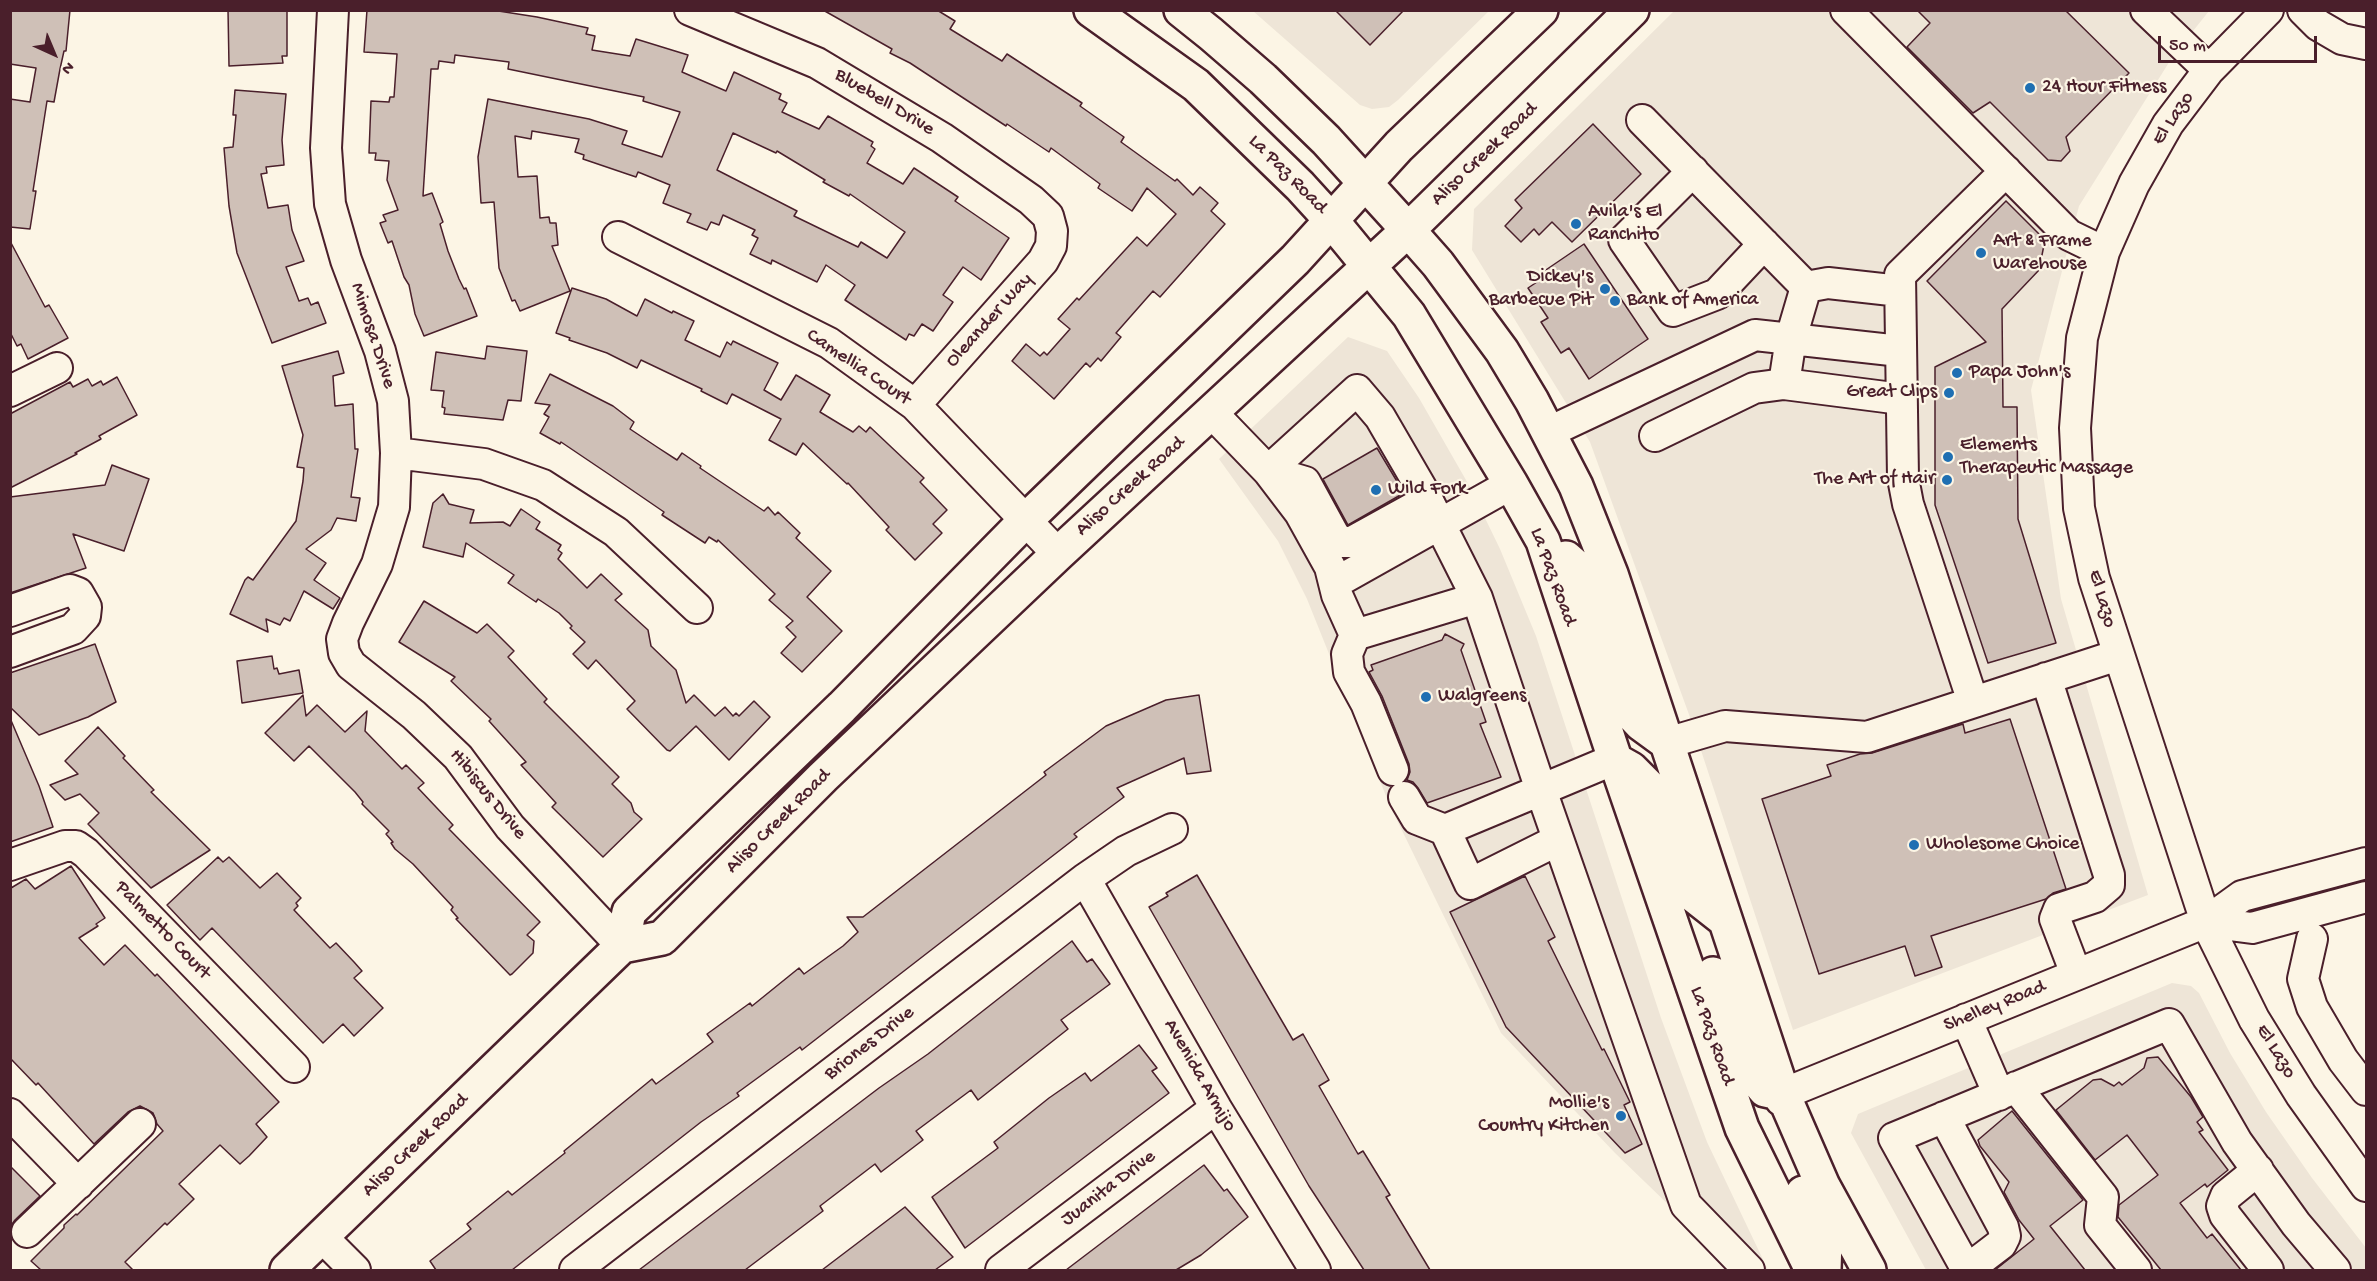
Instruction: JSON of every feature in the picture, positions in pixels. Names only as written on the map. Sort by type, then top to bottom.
[{"type":"main road","name":"La Paz Road","points":[[1091,10],[1196,85],[1332,220],[1409,315],[1511,484],[1543,541],[1615,759],[1742,1128],[1812,1270]]},
{"type":"main road","points":[[1181,10],[1263,79],[1326,140],[1408,230],[1451,282],[1502,351],[1549,432],[1576,486],[1611,574],[1783,1094],[1822,1186],[1869,1270]]},
{"type":"main road","name":"Aliso Creek Road","points":[[622,946],[629,912],[842,707],[1026,520],[1286,269],[1399,146],[1541,10]]},
{"type":"main road","name":"Aliso Creek Road","points":[[287,1270],[622,946],[662,938],[824,777],[1058,554],[1408,230],[1632,10]]},
{"type":"main road","points":[[1543,541],[1574,564],[1625,707],[1641,724],[1667,743]]},
{"type":"main road","points":[[1615,759],[1631,769],[1654,792],[1692,894],[1725,920]]},
{"type":"main road","points":[[1672,922],[1704,952],[1750,1072],[1765,1090],[1783,1094]]},
{"type":"main road","points":[[1783,1094],[1778,1120],[1778,1139],[1825,1240],[1824,1270]]},
{"type":"street","name":"Mimosa Drive","points":[[333,10],[326,148],[330,204],[346,260],[381,351],[393,401],[396,453],[394,507],[377,564],[342,639],[344,653]]},
{"type":"street","name":"Bluebell Drive","points":[[690,10],[817,63],[942,138],[1031,200],[1048,216],[1052,231]]},
{"type":"street","points":[[1846,10],[2069,235],[2104,252]]},
{"type":"street","points":[[2146,10],[2209,70]]},
{"type":"street","name":"El Lazo","points":[[2268,10],[2209,70],[2168,124],[2139,174],[2104,252],[2082,338],[2075,428],[2079,508],[2094,578],[2206,922],[2254,1019],[2301,1095],[2367,1186]]},
{"type":"street","points":[[2303,10],[2318,25],[2342,39],[2367,44]]},
{"type":"street","points":[[1642,120],[1806,287]]},
{"type":"street","points":[[1693,171],[1624,240],[1673,310],[1717,294],[1764,244]]},
{"type":"street","points":[[1973,702],[1908,504],[1903,478],[1900,275],[2006,171]]},
{"type":"street","name":"Oleander Way","points":[[915,405],[1043,261],[1050,246],[1052,231]]},
{"type":"street","name":"Camellia Court","points":[[618,237],[829,343],[915,405],[1058,554]]},
{"type":"street","points":[[1806,287],[1828,283],[1900,291]]},
{"type":"street","points":[[1784,384],[1791,338],[1806,287]]},
{"type":"street","points":[[1549,432],[1755,335],[1900,351]]},
{"type":"street","points":[[10,391],[57,368]]},
{"type":"street","points":[[1655,436],[1754,388],[1784,384],[1901,399]]},
{"type":"street","points":[[1268,471],[1357,390],[1380,417],[1433,511],[1477,598],[1558,840],[1686,1205],[1749,1270]]},
{"type":"street","points":[[1212,413],[1268,471],[1300,513],[1330,567],[1337,595],[1355,635],[1347,654],[1349,672],[1366,703],[1398,784],[1417,819],[1445,830],[1470,884],[1558,840]]},
{"type":"street","points":[[396,453],[484,464],[543,485],[616,532],[696,608]]},
{"type":"street","points":[[1268,471],[1305,482],[1335,537],[1343,542],[1352,542],[1511,484]]},
{"type":"street","points":[[1335,583],[1433,511]]},
{"type":"street","points":[[10,611],[70,590],[78,593],[86,607],[85,616],[73,629],[10,652]]},
{"type":"street","points":[[1355,635],[1477,598]]},
{"type":"street","name":"Hibiscus Drive","points":[[344,653],[351,665],[414,715],[458,757],[510,827],[622,946]]},
{"type":"street","points":[[1667,743],[1725,726],[1867,737],[2118,655]]},
{"type":"street","points":[[2046,678],[2109,875],[2109,885],[2095,897],[2059,909],[2055,919],[2076,974]]},
{"type":"street","points":[[1445,830],[1615,759]]},
{"type":"street","name":"Briones Drive","points":[[575,1270],[1085,879],[1126,851],[1172,829]]},
{"type":"street","name":"Palmetto Court","points":[[10,865],[65,846],[76,846],[86,853],[294,1068]]},
{"type":"street","name":"Shelley Road","points":[[1783,1094],[2206,922],[2242,896],[2367,863]]},
{"type":"street","name":"Avenida Armijo","points":[[1085,879],[1216,1108],[1315,1270]]},
{"type":"street","points":[[2206,922],[2252,928],[2367,897]]},
{"type":"street","points":[[2312,939],[2303,979],[2312,1007],[2343,1060],[2367,1090]]},
{"type":"street","points":[[1966,1019],[2007,1091],[2103,1197],[2100,1225],[2136,1270]]},
{"type":"street","points":[[1944,1117],[2003,1227],[2005,1236],[2001,1244],[1967,1270],[1894,1138],[1944,1117],[2007,1091],[2169,1023],[2237,1142],[2296,1224],[2335,1270]]},
{"type":"street","name":"Juanita Drive","points":[[1001,1270],[1216,1108]]},
{"type":"street","points":[[10,1114],[78,1184]]},
{"type":"street","points":[[27,1232],[140,1124]]},
{"type":"street","points":[[2258,1170],[2226,1196],[2222,1206],[2225,1215],[2268,1270]]},
{"type":"street","points":[[322,1237],[355,1270]]},
{"type":"shaded area","points":[[1253,11],[1489,11],[1398,100],[1389,107],[1372,109],[1360,105]]},
{"type":"shaded area","points":[[1674,11],[2209,11],[2173,56],[2079,206],[2031,390],[2061,599],[2148,895],[1793,1030],[1691,720],[1590,442],[1472,250],[1474,209]]},
{"type":"shaded area","points":[[1348,337],[1387,351],[1419,398],[1470,487],[1500,549],[1536,636],[1661,1018],[1707,1142],[1768,1270],[1736,1270],[1615,1153],[1501,1033],[1390,806],[1307,599],[1278,541],[1219,459]]},
{"type":"shaded area","points":[[2172,983],[2191,986],[2199,993],[2230,1053],[2266,1112],[2312,1178],[2366,1248],[2366,1270],[1926,1270],[1851,1133],[1858,1114]]},
{"type":"building","points":[[10,10],[70,10],[66,51],[64,51],[54,102],[47,101],[33,191],[36,191],[30,229],[10,227],[10,99],[30,102],[36,68],[10,64]]},
{"type":"building","points":[[228,10],[287,10],[287,56],[282,56],[283,63],[229,66]]},
{"type":"building","points":[[367,10],[492,10],[537,17],[588,28],[586,34],[595,36],[592,50],[630,56],[636,39],[688,55],[682,72],[726,91],[734,72],[781,94],[779,99],[787,103],[782,112],[819,129],[828,116],[873,142],[871,146],[875,149],[867,163],[903,184],[914,168],[958,197],[955,201],[1009,238],[981,280],[963,267],[943,295],[953,302],[933,331],[922,324],[914,336],[909,334],[906,340],[845,300],[855,285],[826,265],[817,282],[772,260],[771,264],[750,254],[758,238],[752,235],[755,230],[723,215],[719,225],[711,222],[707,230],[687,222],[691,214],[663,203],[670,185],[638,172],[636,177],[583,159],[584,155],[575,152],[579,139],[532,131],[531,139],[515,136],[518,177],[537,176],[540,218],[549,217],[550,223],[556,223],[558,245],[552,246],[570,291],[520,311],[515,300],[512,301],[499,268],[494,202],[481,203],[478,157],[488,99],[589,119],[627,131],[622,144],[662,157],[680,112],[643,101],[644,97],[508,69],[509,62],[455,55],[454,63],[439,61],[438,69],[431,69],[423,196],[432,193],[443,222],[440,224],[448,251],[477,316],[424,336],[415,314],[409,285],[392,241],[388,243],[380,223],[386,221],[383,215],[398,210],[387,180],[389,161],[375,160],[376,153],[369,153],[371,101],[389,102],[390,97],[394,97],[397,54],[364,52]],"holes":[[[733,133],[776,153],[777,151],[825,180],[823,182],[849,196],[850,194],[905,232],[887,258],[861,242],[858,247],[794,216],[797,211],[717,170]]]},
{"type":"building","points":[[823,10],[937,10],[955,21],[950,29],[1002,61],[1007,54],[1082,103],[1080,106],[1124,137],[1121,142],[1175,181],[1177,179],[1193,195],[1200,187],[1218,203],[1211,211],[1225,224],[1160,297],[1153,291],[1116,333],[1121,337],[1101,361],[1098,358],[1090,367],[1086,363],[1054,399],[1012,361],[1026,344],[1040,356],[1044,352],[1047,355],[1070,329],[1058,319],[1077,298],[1079,300],[1137,237],[1147,246],[1176,214],[1147,188],[1132,211],[1098,188],[1100,184],[1051,148],[1049,152],[1007,124],[1006,126],[910,63],[890,53],[892,49]]},
{"type":"building","points":[[1335,10],[1404,10],[1370,45]]},
{"type":"building","name":"24 Hour Fitness","points":[[1917,10],[2065,10],[2129,73],[2066,137],[2070,151],[2061,161],[2048,160],[1990,102],[1973,113],[1907,47],[1930,23]]},
{"type":"building","points":[[235,90],[286,94],[282,140],[284,165],[266,167],[267,173],[261,174],[268,208],[288,205],[292,230],[304,261],[286,267],[299,301],[308,298],[311,305],[318,302],[326,323],[272,343],[237,253],[229,206],[224,148],[233,147],[236,115],[233,115]]},
{"type":"building","points":[[1593,124],[1641,174],[1572,242],[1552,222],[1539,235],[1534,229],[1521,242],[1505,226],[1522,208],[1515,200]]},
{"type":"building","points":[[2006,201],[2045,240],[2039,270],[2002,309],[2003,407],[2017,407],[2018,519],[2056,643],[1988,663],[1935,505],[1935,367],[1986,342],[1927,281]]},
{"type":"building","points":[[10,241],[45,307],[49,305],[68,338],[28,359],[21,344],[17,346],[10,332]]},
{"type":"building","points":[[1584,244],[1648,339],[1589,379],[1569,348],[1561,353],[1541,322],[1548,318],[1528,288],[1537,282],[1534,278]]},
{"type":"building","points":[[572,288],[606,299],[637,316],[645,299],[694,321],[685,340],[720,357],[727,342],[731,345],[733,341],[778,363],[764,390],[781,400],[796,375],[830,395],[820,412],[853,432],[859,426],[866,432],[870,427],[924,478],[920,482],[947,510],[933,524],[942,533],[915,560],[886,530],[889,527],[848,483],[803,443],[796,455],[769,440],[781,419],[732,394],[727,404],[701,391],[702,389],[641,360],[637,368],[607,353],[556,333]]},
{"type":"building","points":[[487,346],[527,351],[521,401],[508,400],[503,420],[444,414],[445,408],[442,407],[444,391],[431,390],[436,352],[485,359]]},
{"type":"building","points":[[338,351],[344,373],[333,376],[335,406],[353,404],[355,449],[358,449],[351,497],[360,498],[356,521],[337,518],[331,530],[306,549],[326,563],[314,580],[340,598],[333,609],[304,591],[290,621],[284,618],[280,625],[266,619],[268,632],[230,614],[245,580],[248,577],[253,580],[296,521],[303,481],[304,468],[297,467],[303,435],[282,366]]},
{"type":"building","points":[[550,374],[613,406],[634,422],[630,429],[677,460],[682,453],[701,466],[700,468],[764,511],[768,507],[775,515],[778,512],[800,533],[796,538],[831,571],[807,597],[842,631],[802,672],[781,653],[796,637],[786,627],[793,621],[769,600],[775,594],[718,540],[717,542],[709,537],[705,543],[662,515],[664,512],[561,442],[560,444],[540,433],[549,417],[544,414],[550,405],[535,403]]},
{"type":"building","points":[[117,377],[137,415],[99,436],[101,439],[75,453],[77,454],[10,488],[10,414],[70,382],[73,387],[88,379],[92,386],[101,381],[103,385]]},
{"type":"building","points":[[1377,448],[1404,493],[1348,525],[1323,479]]},
{"type":"building","points":[[112,465],[149,479],[124,551],[73,534],[86,568],[10,593],[10,497],[105,485]]},
{"type":"building","points":[[443,494],[449,504],[474,510],[470,523],[503,522],[510,526],[521,509],[540,522],[536,529],[561,545],[558,550],[562,553],[558,559],[587,588],[601,574],[622,594],[615,600],[648,630],[651,646],[676,670],[686,703],[694,695],[715,716],[725,707],[733,716],[736,713],[739,716],[754,701],[770,717],[729,760],[696,726],[670,751],[667,750],[627,709],[635,701],[596,660],[588,669],[573,654],[585,642],[570,628],[572,626],[559,613],[538,599],[536,602],[508,583],[514,575],[466,543],[463,557],[423,547],[433,503]]},
{"type":"building","points":[[424,601],[477,633],[487,624],[514,651],[508,657],[547,699],[544,702],[619,777],[612,784],[631,803],[634,812],[642,819],[603,857],[552,807],[556,803],[521,765],[526,762],[489,721],[491,719],[451,681],[455,677],[399,642]]},
{"type":"building","name":"Walgreens","points":[[1445,634],[1464,644],[1461,650],[1486,722],[1480,724],[1501,777],[1427,803],[1413,782],[1407,780],[1410,772],[1409,764],[1382,696],[1369,672],[1373,670],[1371,665],[1442,640]]},
{"type":"building","points":[[95,644],[116,702],[88,717],[39,735],[10,707],[10,673]]},
{"type":"building","points":[[272,656],[274,669],[277,668],[279,674],[299,670],[303,693],[242,703],[237,661]]},
{"type":"building","points":[[303,695],[306,716],[317,705],[345,732],[367,711],[365,731],[402,769],[406,765],[424,783],[418,788],[453,825],[449,829],[540,922],[527,935],[534,941],[533,953],[512,974],[510,975],[456,919],[458,918],[451,910],[453,907],[413,864],[395,849],[391,843],[393,842],[386,834],[389,831],[362,804],[363,802],[355,792],[309,746],[294,761],[265,733]]},
{"type":"building","points":[[1199,695],[1211,771],[1187,774],[1184,758],[1117,788],[1124,797],[1074,834],[1077,837],[802,1050],[800,1047],[737,1093],[739,1096],[701,1122],[512,1270],[436,1270],[430,1261],[471,1229],[467,1224],[508,1191],[512,1195],[652,1079],[656,1084],[713,1042],[707,1034],[750,1003],[752,1006],[799,968],[804,974],[843,946],[858,932],[847,917],[863,917],[1046,775],[1044,772],[1106,726],[1166,700]]},
{"type":"building","points":[[10,718],[39,786],[53,827],[10,842]]},
{"type":"building","name":"Wholesome Choice","points":[[2010,719],[2066,889],[2053,893],[2046,899],[1931,936],[1942,967],[1915,976],[1905,946],[1819,974],[1762,799],[1831,776],[1827,765],[1860,754],[1872,753],[1963,724],[1965,733]]},
{"type":"building","points":[[98,727],[125,756],[123,758],[154,790],[151,792],[210,850],[151,888],[88,824],[99,813],[80,794],[65,800],[50,785],[78,774],[65,761]]},
{"type":"building","points":[[218,857],[223,862],[229,857],[260,888],[277,873],[301,898],[294,910],[330,948],[336,943],[362,971],[354,978],[383,1008],[354,1036],[343,1024],[323,1043],[212,928],[200,940],[167,905]]},
{"type":"building","points":[[71,866],[105,918],[96,924],[98,926],[79,938],[104,965],[125,945],[155,976],[157,974],[279,1102],[256,1124],[267,1137],[240,1164],[220,1145],[179,1184],[194,1199],[167,1225],[165,1223],[125,1262],[133,1270],[41,1270],[31,1261],[64,1228],[64,1225],[163,1131],[157,1124],[153,1113],[140,1106],[128,1112],[94,1144],[38,1083],[36,1085],[10,1058],[11,888],[26,879],[35,889]]},
{"type":"building","points":[[1197,875],[1293,1040],[1303,1034],[1329,1080],[1319,1086],[1358,1154],[1363,1151],[1390,1195],[1386,1197],[1430,1270],[1364,1270],[1309,1186],[1149,907],[1168,896],[1166,893]]},
{"type":"building","points":[[1525,876],[1555,937],[1548,941],[1630,1102],[1624,1105],[1642,1144],[1625,1153],[1506,1027],[1450,912]]},
{"type":"building","points":[[1072,941],[1087,962],[1092,959],[1110,984],[1061,1020],[1068,1029],[978,1100],[971,1090],[916,1131],[923,1140],[881,1172],[875,1164],[820,1206],[823,1211],[745,1270],[639,1270],[879,1088],[928,1054]]},
{"type":"building","points":[[1139,1045],[1157,1068],[1152,1071],[1169,1093],[965,1248],[932,1197],[998,1148],[994,1142],[1049,1098],[1085,1073],[1091,1081]]},
{"type":"building","points":[[2158,1057],[2191,1097],[2203,1117],[2197,1122],[2203,1130],[2199,1132],[2228,1170],[2207,1187],[2205,1184],[2180,1203],[2207,1238],[2212,1234],[2241,1270],[2161,1270],[2118,1217],[2119,1205],[2158,1175],[2127,1135],[2095,1160],[2056,1110],[2093,1080],[2101,1079],[2114,1086],[2119,1082],[2122,1085],[2144,1068],[2147,1058]]},
{"type":"building","points":[[2012,1111],[2083,1200],[2050,1226],[2085,1270],[1995,1270],[2034,1239],[2019,1220],[2004,1192],[2009,1182],[1980,1146],[1978,1140]]},
{"type":"building","points":[[1204,1165],[1224,1191],[1227,1189],[1248,1217],[1201,1255],[1176,1270],[1066,1270]]},
{"type":"building","points":[[10,1166],[40,1196],[10,1227]]},
{"type":"building","points":[[905,1207],[953,1257],[935,1270],[822,1270]]},
{"type":"place","name":"24 Hour Fitness","points":[[2030,88]]},
{"type":"place","name":"Avila's El Ranchito","points":[[1576,224]]},
{"type":"place","name":"Art & Frame Warehouse","points":[[1981,253]]},
{"type":"place","name":"Dickey's Barbecue Pit","points":[[1605,289]]},
{"type":"place","name":"Bank of America","points":[[1615,301]]},
{"type":"place","name":"Papa John's","points":[[1957,373]]},
{"type":"place","name":"Great Clips","points":[[1949,393]]},
{"type":"place","name":"Elements Therapeutic Massage","points":[[1948,457]]},
{"type":"place","name":"The Art of Hair","points":[[1947,480]]},
{"type":"place","name":"Wild Fork","points":[[1376,490]]},
{"type":"place","name":"Walgreens","points":[[1426,697]]},
{"type":"place","name":"Wholesome Choice","points":[[1914,845]]},
{"type":"place","name":"Mollie's Country Kitchen","points":[[1621,1116]]}]
